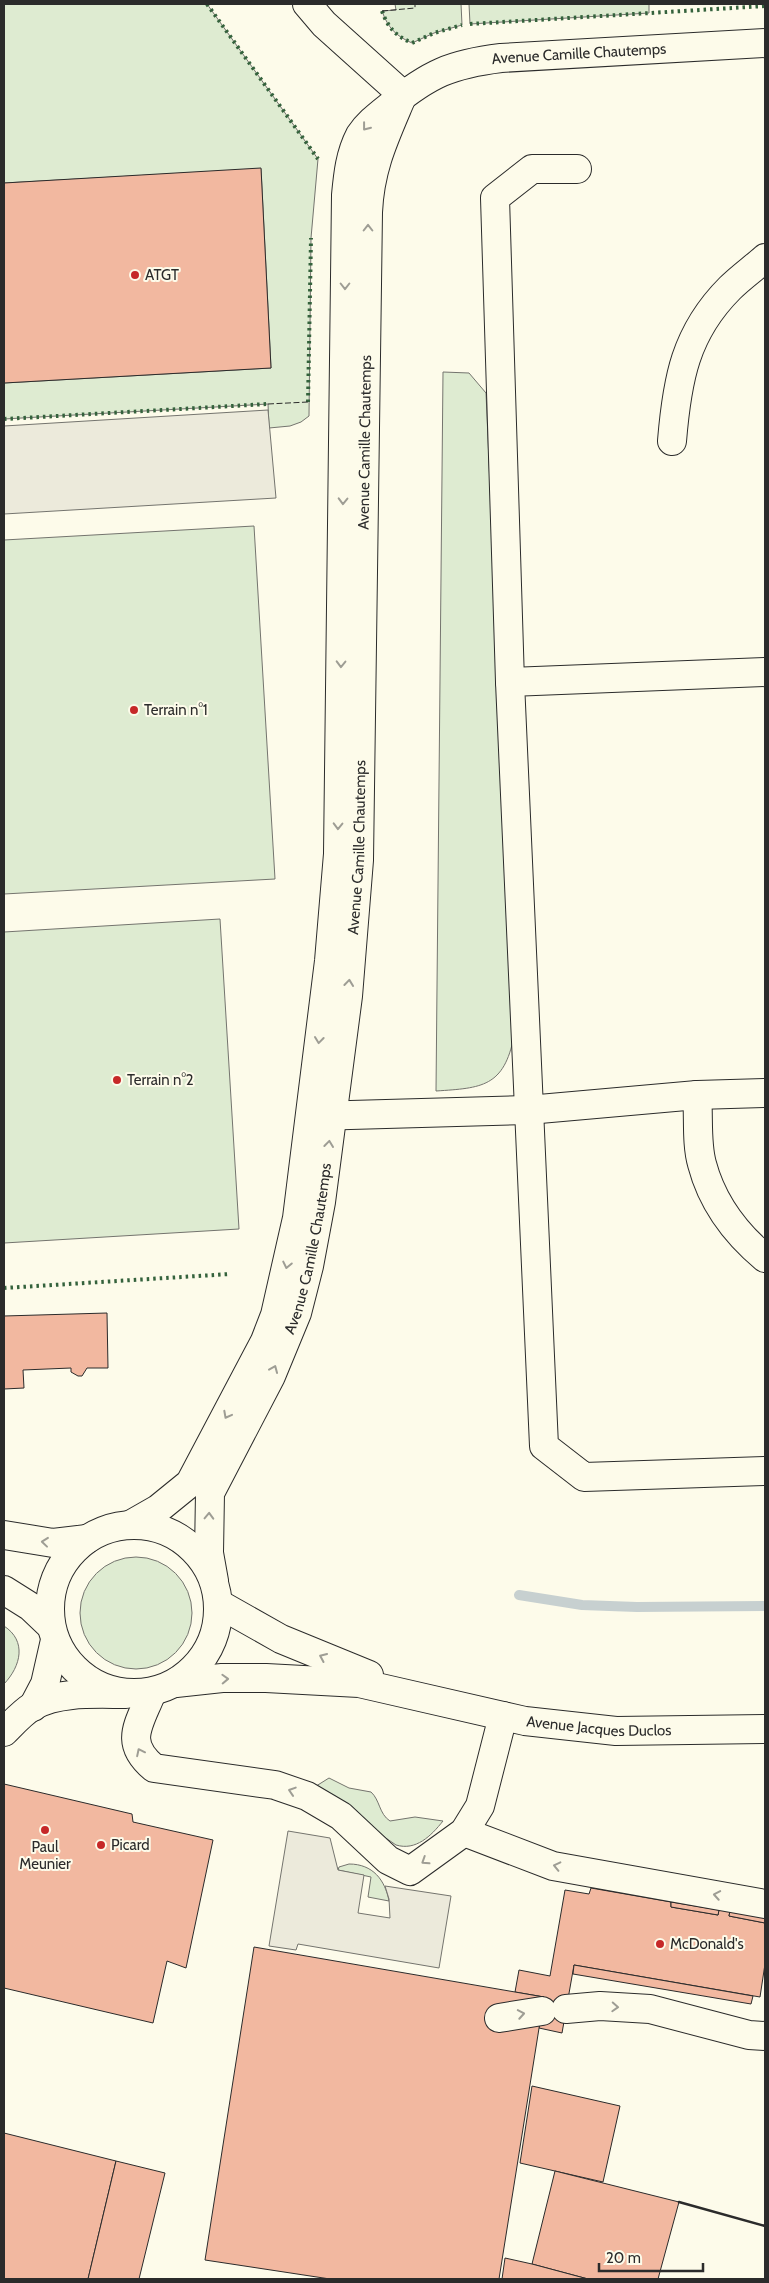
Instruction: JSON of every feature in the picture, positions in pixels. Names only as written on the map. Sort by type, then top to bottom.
[{"type":"street","points":[[308,4],[324,24],[403,95]]},
{"type":"street","name":"Avenue Camille Chautemps","points":[[130,1525],[158,1509],[190,1483],[264,1341],[275,1314],[348,996],[359,860],[369,184],[383,143],[403,95],[426,78],[449,67],[473,61],[765,43]]},
{"type":"street","points":[[577,169],[532,169],[494,198],[510,682],[544,1446],[584,1477],[765,1471]]},
{"type":"street","points":[[672,441],[676,393],[686,354],[703,321],[730,288],[765,258]]},
{"type":"street","points":[[510,682],[765,672]]},
{"type":"street","points":[[321,1116],[528,1110],[697,1095],[765,1093]]},
{"type":"street","points":[[697,1095],[701,1163],[716,1203],[746,1242],[765,1258]]},
{"type":"street","name":"Avenue Camille Chautemps","points":[[216,1593],[209,1553],[210,1493],[271,1376],[296,1313],[309,1266],[321,1202],[321,1116]]},
{"type":"street","points":[[4,1590],[32,1607],[53,1633],[66,1660],[83,1676],[103,1688],[151,1690],[195,1669],[209,1650],[217,1628],[216,1593],[198,1554],[182,1540],[162,1530],[130,1525],[108,1529],[87,1539],[72,1552],[60,1568],[55,1580],[50,1606],[53,1633],[45,1684],[33,1706],[4,1732]]},
{"type":"street","points":[[4,1535],[53,1543],[87,1539]]},
{"type":"street","name":"Avenue Jacques Duclos","points":[[216,1593],[297,1646],[434,1699]]},
{"type":"street","name":"Avenue Jacques Duclos","points":[[33,1706],[62,1697],[151,1690],[222,1678],[359,1683],[525,1721],[616,1732],[765,1729]]},
{"type":"street","points":[[151,1690],[134,1738],[140,1757],[154,1768],[275,1786],[307,1796],[342,1816],[388,1860],[410,1871],[464,1832],[480,1806],[503,1716]]},
{"type":"street","points":[[464,1832],[553,1866],[765,1904]]},
{"type":"street","points":[[499,2018],[600,2006],[650,2009],[749,2035],[765,2036]]},
{"type":"green space","points":[[4,4],[207,4],[318,159],[311,238],[309,416],[301,422],[290,426],[269,428],[268,404],[4,419],[4,383],[271,368],[261,169],[4,183]]},
{"type":"green space","points":[[395,4],[461,4],[462,25],[434,33],[412,43],[393,31],[384,17],[382,11],[396,10]]},
{"type":"green space","points":[[469,4],[649,4],[649,13],[470,24]]},
{"type":"green space","points":[[443,372],[469,373],[486,393],[514,1036],[510,1053],[504,1066],[489,1082],[478,1086],[436,1091]]},
{"type":"green space","name":"Terrain n°1","points":[[254,526],[275,879],[4,894],[4,540]]},
{"type":"green space","name":"Terrain n°2","points":[[220,919],[239,1229],[4,1243],[4,932]]},
{"type":"green space","points":[[136,1557],[158,1561],[176,1573],[188,1591],[192,1613],[188,1635],[176,1653],[158,1665],[136,1669],[114,1665],[96,1653],[84,1635],[80,1613],[84,1591],[96,1573],[114,1561]]},
{"type":"green space","points":[[4,1626],[16,1639],[19,1646],[19,1654],[18,1662],[4,1684]]},
{"type":"green space","points":[[329,1778],[349,1788],[371,1792],[384,1815],[390,1821],[415,1817],[443,1821],[423,1841],[410,1846],[396,1845],[313,1788]]},
{"type":"green space","points":[[349,1864],[371,1870],[381,1880],[389,1901],[368,1897],[371,1877],[338,1870],[339,1867]]},
{"type":"shaded area","points":[[268,410],[276,498],[4,514],[4,426]]},
{"type":"shaded area","points":[[288,1831],[330,1838],[338,1870],[364,1875],[358,1913],[390,1918],[389,1899],[385,1886],[451,1896],[439,1968],[298,1944],[296,1950],[269,1946]]},
{"type":"building","name":"ATGT","points":[[261,168],[271,368],[4,383],[4,183]]},
{"type":"building","points":[[107,1313],[108,1368],[87,1368],[82,1376],[71,1372],[71,1368],[23,1370],[24,1388],[4,1389],[4,1316]]},
{"type":"building","points":[[4,1784],[132,1814],[133,1822],[213,1840],[186,1968],[167,1961],[153,2023],[4,1988]]},
{"type":"building","name":"McDonald's","points":[[591,1888],[671,1902],[671,1907],[718,1915],[719,1910],[730,1911],[729,1916],[765,1923],[765,1964],[760,1997],[574,1965],[562,2033],[539,2028],[544,1997],[515,1992],[519,1970],[550,1976],[565,1890],[589,1894]]},
{"type":"building","points":[[671,1902],[719,1910],[718,1915],[671,1907]]},
{"type":"building","points":[[730,1911],[765,1917],[765,1923],[729,1916]]},
{"type":"building","points":[[254,1947],[544,1997],[499,2279],[330,2279],[205,2260]]},
{"type":"building","points":[[574,1965],[753,1996],[751,2004],[573,1974]]},
{"type":"building","points":[[532,2086],[620,2106],[603,2182],[520,2163]]},
{"type":"building","points":[[4,2133],[116,2161],[88,2279],[4,2279]]},
{"type":"building","points":[[116,2161],[165,2173],[139,2279],[88,2279]]},
{"type":"building","points":[[555,2171],[679,2202],[658,2279],[588,2279],[532,2264]]},
{"type":"building","points":[[505,2258],[532,2264],[588,2279],[502,2279]]},
{"type":"waterway","points":[[519,1595],[582,1605],[637,1607],[765,1606]]},
{"type":"hedge","points":[[207,4],[318,159]]},
{"type":"hedge","points":[[470,24],[765,6]]},
{"type":"hedge","points":[[382,11],[393,31],[412,43],[434,33],[462,25]]},
{"type":"hedge","points":[[308,402],[311,238]]},
{"type":"hedge","points":[[4,419],[268,404]]},
{"type":"hedge","points":[[4,1288],[230,1274]]},
{"type":"fence","points":[[382,11],[415,8],[415,4]]},
{"type":"fence","points":[[268,404],[308,402]]},
{"type":"wall","points":[[679,2202],[765,2226]]},
{"type":"place","name":"ATGT","points":[[135,275]]},
{"type":"place","name":"Terrain n°1","points":[[134,710]]},
{"type":"place","name":"Terrain n°2","points":[[117,1080]]},
{"type":"place","name":"Paul Meunier","points":[[45,1830]]},
{"type":"place","name":"Picard","points":[[101,1845]]},
{"type":"place","name":"McDonald's","points":[[660,1944]]}]
